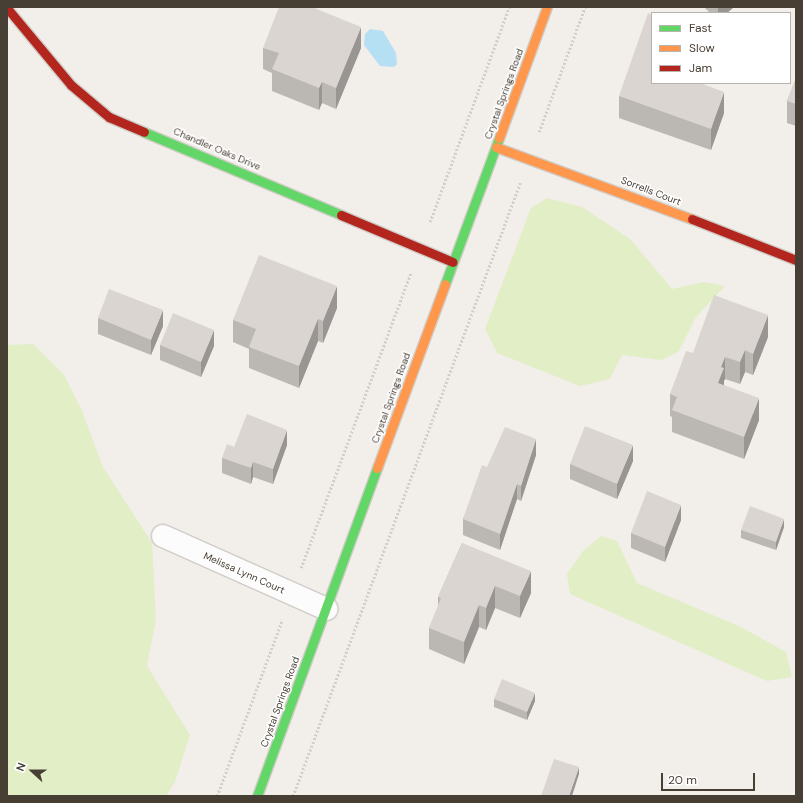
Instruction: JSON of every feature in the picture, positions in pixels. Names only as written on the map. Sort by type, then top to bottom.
[{"type":"street","name":"Crystal Springs Road","points":[[257,796],[547,7]]},
{"type":"street","name":"Chandler Oaks Drive","points":[[7,8],[71,85],[109,116],[453,262]]},
{"type":"street","name":"Sorrells Court","points":[[496,147],[529,158],[796,260]]},
{"type":"street","name":"Melissa Lynn Court","points":[[163,536],[326,609]]},
{"type":"path","points":[[217,796],[509,7]]},
{"type":"path","points":[[293,796],[585,7]]},
{"type":"green space","points":[[547,198],[582,207],[630,239],[672,289],[704,282],[725,286],[696,317],[679,351],[662,360],[622,355],[610,379],[580,386],[497,353],[485,329],[531,208]]},
{"type":"green space","points":[[33,344],[64,375],[82,411],[103,467],[152,543],[156,619],[147,666],[190,735],[175,782],[166,796],[7,796],[7,345]]},
{"type":"green space","points":[[601,536],[617,541],[637,583],[741,627],[786,652],[792,677],[767,681],[570,594],[567,574],[583,551]]},
{"type":"water","points":[[370,29],[383,31],[396,53],[397,64],[394,67],[380,66],[364,45],[365,34]]},
{"type":"building","points":[[279,7],[312,7],[361,27],[336,88],[322,82],[319,88],[272,69],[279,53],[263,48]]},
{"type":"building","points":[[648,13],[651,14],[651,84],[703,84],[724,92],[711,129],[619,96]]},
{"type":"building","points":[[796,78],[796,104],[787,101]]},
{"type":"building","points":[[259,255],[337,286],[323,321],[318,319],[299,366],[249,347],[256,329],[233,320]]},
{"type":"building","points":[[109,289],[163,310],[151,340],[98,318]]},
{"type":"building","points":[[714,295],[768,315],[753,354],[745,350],[740,362],[725,357],[721,367],[724,368],[718,383],[759,398],[744,437],[672,410],[677,397],[670,394],[686,351],[693,353]]},
{"type":"building","points":[[173,313],[214,330],[201,362],[160,345]]},
{"type":"building","points":[[247,414],[287,430],[273,469],[253,462],[251,468],[222,458],[227,444],[234,447]]},
{"type":"building","points":[[585,426],[633,445],[617,484],[570,464]]},
{"type":"building","points":[[505,427],[536,439],[521,486],[517,484],[500,534],[463,519],[482,465],[487,467]]},
{"type":"building","points":[[647,491],[681,505],[665,547],[631,533]]},
{"type":"building","points":[[750,506],[784,519],[776,542],[741,530]]},
{"type":"building","points":[[462,543],[531,571],[520,596],[495,586],[486,608],[479,605],[464,642],[429,628],[441,598],[438,597]]},
{"type":"building","points":[[502,679],[535,693],[527,712],[494,699]]},
{"type":"building","points":[[554,759],[579,767],[569,796],[541,796]]},
{"type":"traffic: fast","points":[[144,132],[341,215]]},
{"type":"traffic: fast","points":[[445,284],[499,138]]},
{"type":"traffic: fast","points":[[257,796],[377,468]]},
{"type":"traffic: slow","points":[[499,138],[547,7]]},
{"type":"traffic: slow","points":[[496,147],[692,219]]},
{"type":"traffic: slow","points":[[377,468],[445,284]]},
{"type":"traffic: jam","points":[[7,8],[71,85],[109,117],[144,132]]},
{"type":"traffic: jam","points":[[341,215],[453,262]]},
{"type":"traffic: jam","points":[[692,219],[796,260]]}]
